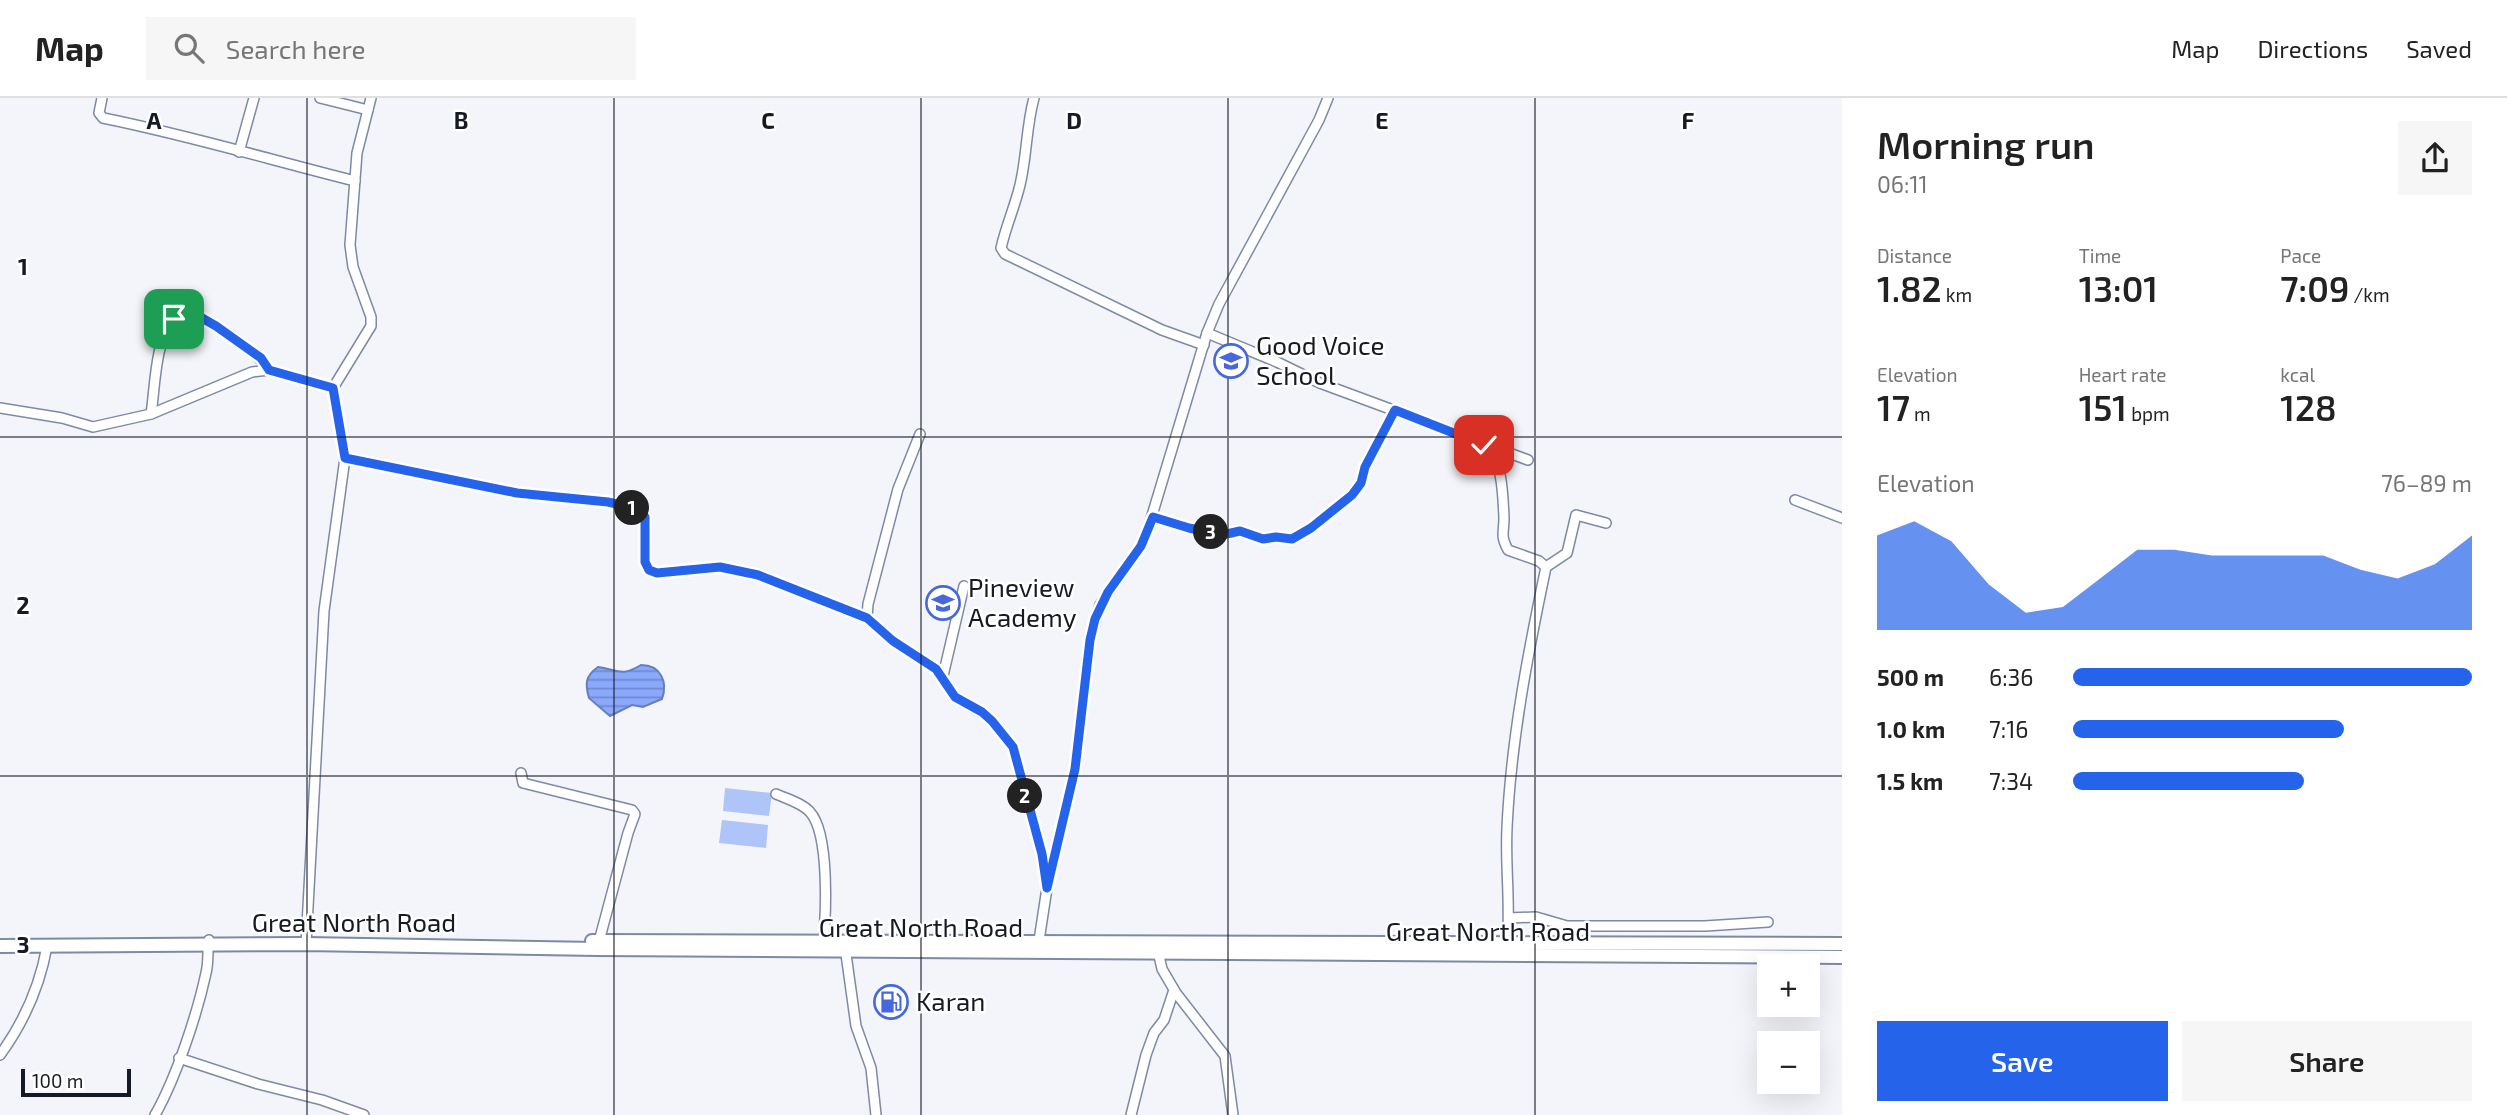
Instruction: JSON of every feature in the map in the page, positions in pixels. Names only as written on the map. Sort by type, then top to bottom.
[{"type":"highway","name":"Great North Road","points":[[0,939],[1507,949],[1842,944]]},
{"type":"highway","name":"Great North Road","points":[[0,946],[209,942]]},
{"type":"highway","name":"Great North Road","points":[[1507,949],[1842,957]]},
{"type":"street","points":[[102,98],[99,113],[103,118],[178,133],[239,152],[355,181]]},
{"type":"street","points":[[239,152],[254,98]]},
{"type":"street","points":[[306,942],[324,611],[345,458],[333,388],[367,334],[371,321],[350,252],[356,153],[371,102],[320,98]]},
{"type":"street","points":[[1034,98],[1021,184],[1001,248],[1005,254],[1162,330],[1204,345]]},
{"type":"street","points":[[1038,947],[1047,888],[1075,769],[1090,640],[1095,619],[1108,592],[1141,546],[1153,517],[1207,333],[1219,304],[1319,120],[1328,98]]},
{"type":"street","points":[[151,414],[158,359],[166,331],[174,319],[188,310],[261,358],[269,370]]},
{"type":"street","points":[[1207,333],[1320,383],[1528,460]]},
{"type":"street","points":[[0,408],[62,418],[93,427],[151,414],[252,372],[269,370],[333,388]]},
{"type":"street","points":[[1153,517],[1222,535],[1240,531],[1263,539],[1292,539],[1311,528],[1352,495],[1361,483],[1365,467],[1395,410]]},
{"type":"street","points":[[867,618],[868,604],[898,489],[920,434]]},
{"type":"street","points":[[1492,448],[1502,479],[1502,539],[1508,550],[1539,561],[1546,567]]},
{"type":"street","points":[[345,458],[517,493],[598,501],[638,509],[645,517],[645,562],[649,570],[657,573],[720,567],[758,575],[867,618],[893,641],[943,676],[955,697],[982,712],[1013,747],[1042,854],[1047,888]]},
{"type":"street","points":[[1794,500],[1842,518]]},
{"type":"street","points":[[1507,949],[1507,831],[1511,774],[1521,698],[1546,567],[1567,554],[1576,515],[1606,523]]},
{"type":"street","points":[[943,676],[964,586]]},
{"type":"street","points":[[521,773],[523,783],[632,810],[635,814],[598,945]]},
{"type":"street","points":[[776,794],[807,809],[816,824],[825,867],[822,946]]},
{"type":"street","points":[[1509,918],[1536,917],[1567,926],[1705,926],[1768,922]]},
{"type":"street","points":[[155,1115],[179,1058],[202,988],[209,942]]},
{"type":"street","points":[[0,1055],[17,1031],[42,973],[47,946]]},
{"type":"street","points":[[845,946],[859,1039],[871,1068],[876,1115]]},
{"type":"street","points":[[1157,948],[1162,969],[1174,990],[1225,1056],[1233,1115]]},
{"type":"street","points":[[1131,1115],[1146,1055],[1154,1033],[1164,1020],[1174,990]]},
{"type":"street","points":[[179,1058],[364,1115]]},
{"type":"shaded area","points":[[641,665],[658,671],[664,687],[662,699],[643,707],[632,705],[610,716],[589,698],[587,681],[598,667],[624,672]]},
{"type":"shaded area","points":[[725,788],[772,793],[769,816],[723,811]]},
{"type":"shaded area","points":[[722,820],[768,825],[766,848],[719,843]]},
{"type":"place","name":"Good Voice School","points":[[1231,361]]},
{"type":"place","name":"Pineview Academy","points":[[943,603]]},
{"type":"place","name":"Karan","points":[[891,1002]]},
{"type":"route","points":[[174,319],[188,310],[261,358],[269,370],[333,388],[345,458],[517,493],[608,502],[638,509],[645,517],[646,524],[646,567],[653,572],[720,567],[758,575],[867,618],[893,641],[936,669],[955,697],[982,712],[1013,747],[1042,854],[1047,888],[1075,769],[1090,640],[1095,619],[1108,592],[1141,546],[1153,517],[1222,535],[1240,531],[1267,540],[1276,537],[1292,539],[1311,528],[1352,495],[1361,483],[1365,467],[1395,410],[1484,445]]}]
